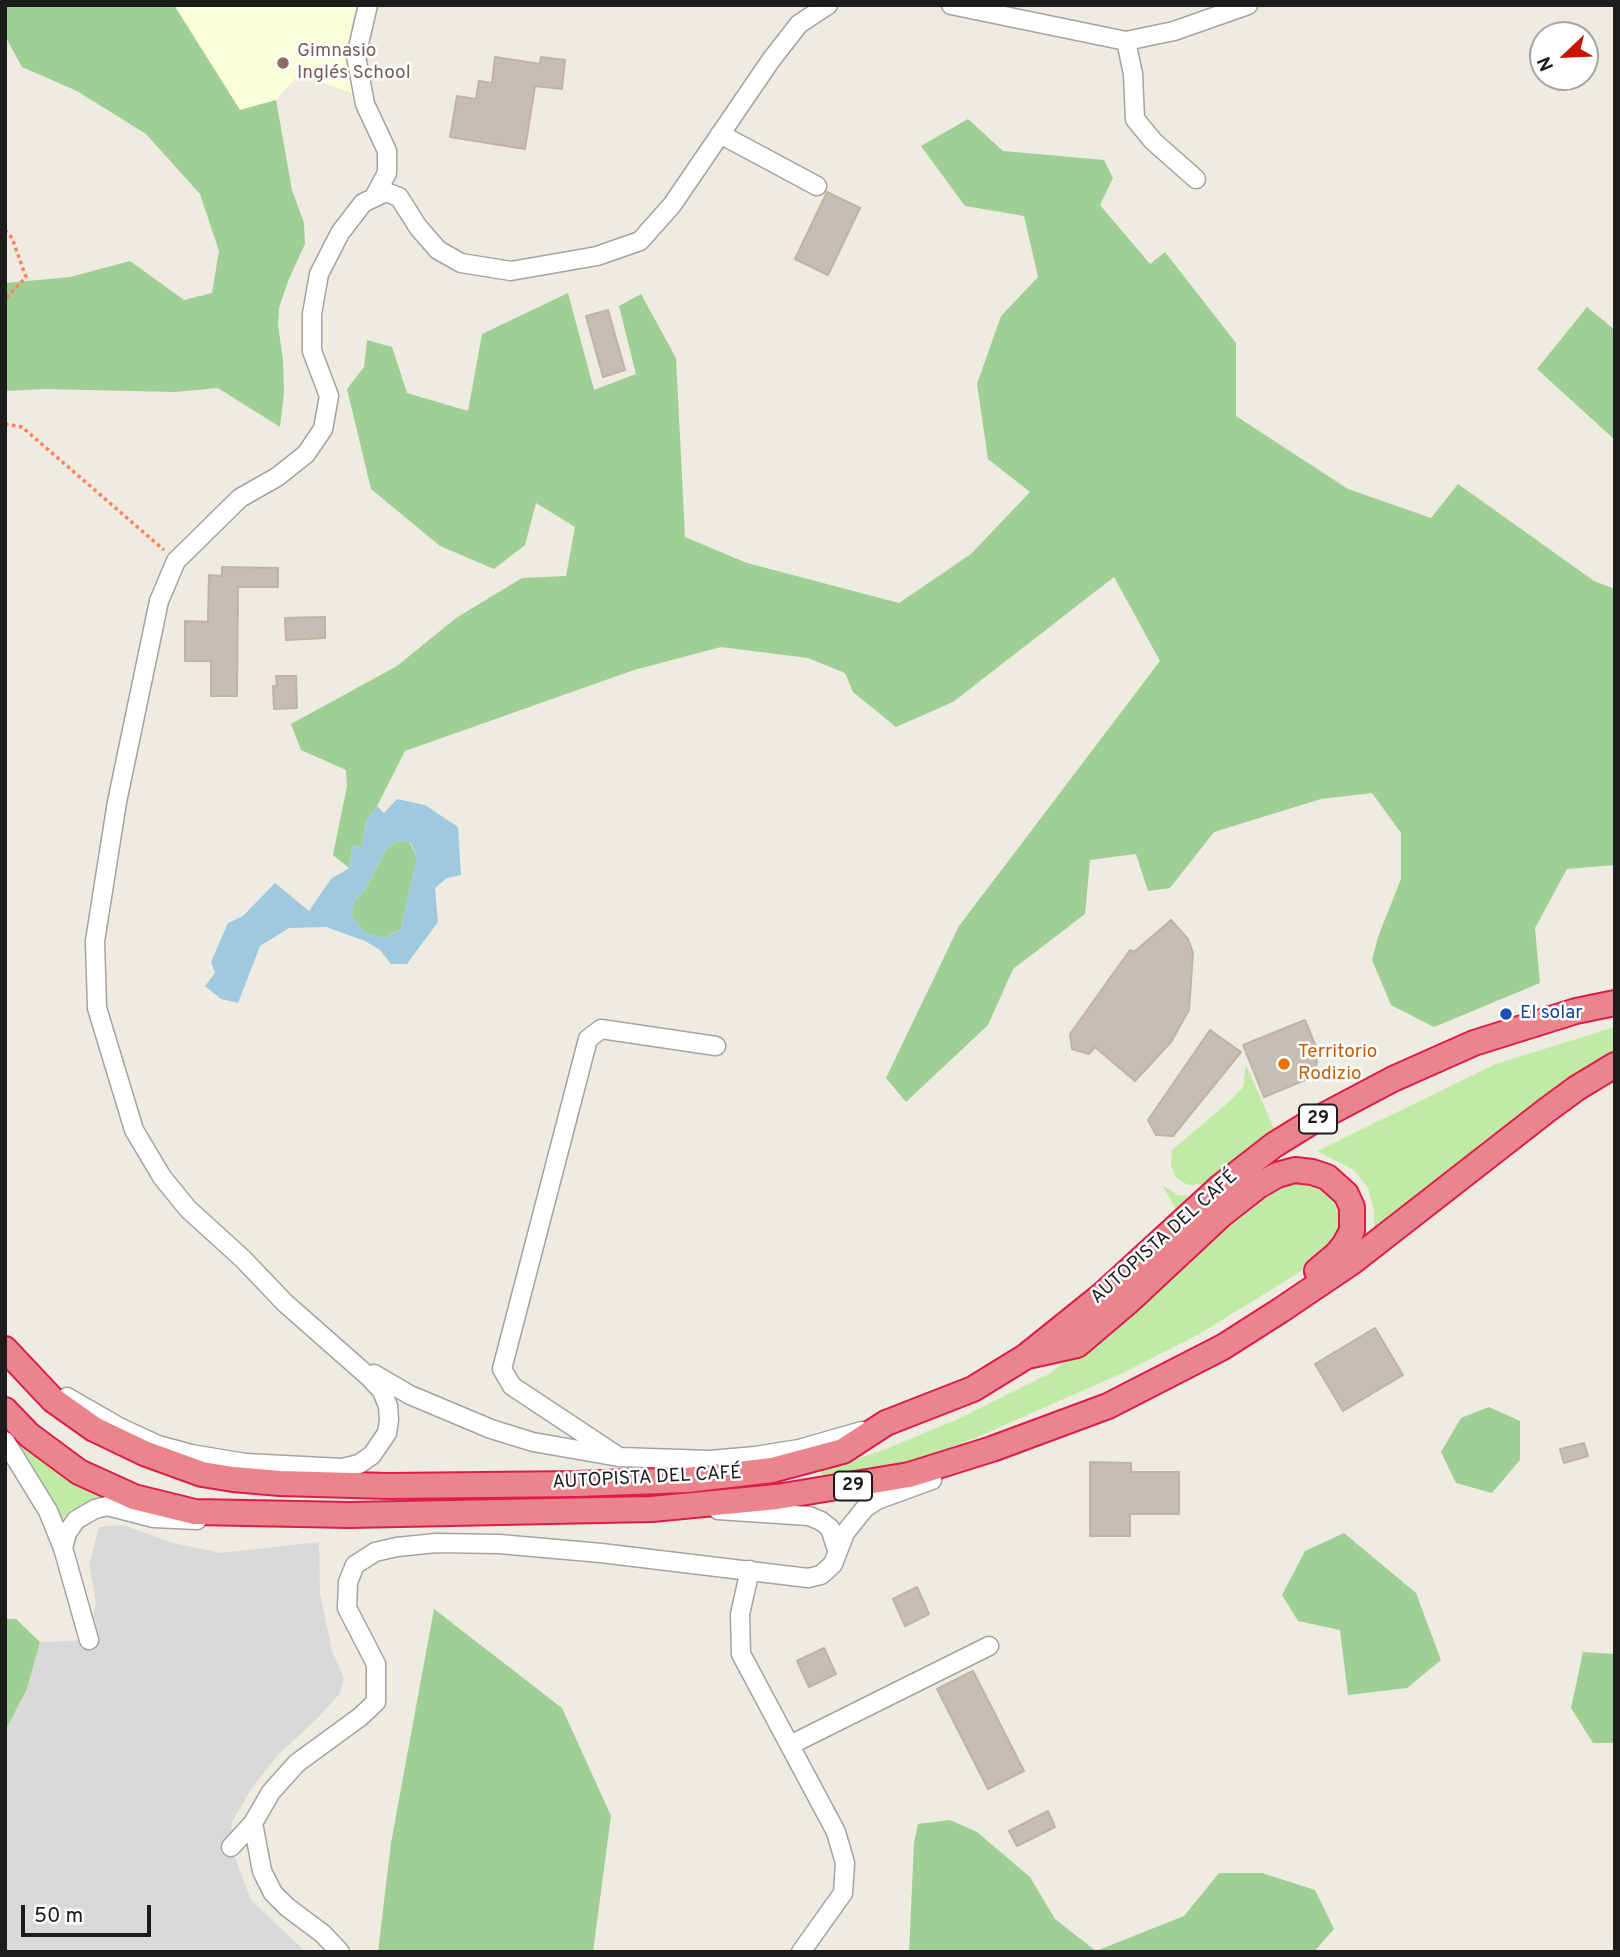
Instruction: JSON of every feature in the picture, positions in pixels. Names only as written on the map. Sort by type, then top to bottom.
[{"type":"highway","name":"AUTOPISTA DEL CAFÉ","points":[[5,1347],[53,1400],[94,1429],[144,1454],[202,1474],[245,1480],[388,1486],[631,1482],[729,1477],[772,1470],[843,1451],[886,1423],[973,1388],[1025,1357],[1101,1296],[1229,1180],[1308,1124],[1393,1079],[1474,1043],[1576,1011],[1615,1003]]},
{"type":"highway","name":"AUTOPISTA DEL CAFÉ","points":[[5,1410],[51,1453],[79,1472],[107,1487],[167,1507],[195,1512],[473,1513],[693,1507],[777,1497],[909,1475],[957,1461],[1108,1406],[1189,1366],[1282,1310],[1352,1262],[1577,1088],[1615,1065]]},
{"type":"highway","points":[[1025,1357],[1077,1345],[1130,1300],[1221,1215],[1277,1175],[1295,1170],[1312,1172],[1337,1184],[1352,1207],[1353,1219],[1352,1231],[1336,1255],[1294,1287],[1244,1319],[1139,1377],[1108,1406]]},
{"type":"street","points":[[368,5],[356,56],[365,104],[387,151],[387,173],[374,197]]},
{"type":"street","points":[[5,1347],[72,1401],[158,1445],[191,1454],[246,1463],[342,1468],[359,1464],[381,1445],[389,1420],[388,1406],[382,1391],[188,1209],[162,1177],[134,1130],[97,1008],[95,941],[117,803],[159,601],[176,561],[240,498],[276,477],[306,454],[323,429],[329,396],[312,351],[312,314],[319,274],[340,233],[363,204],[386,192],[399,197],[418,227],[438,250],[461,263],[511,271],[585,258],[640,240],[672,205],[771,60],[799,24],[828,5]]},
{"type":"street","points":[[951,5],[1126,41],[1174,31],[1248,5]]},
{"type":"street","points":[[1126,41],[1133,74],[1135,119],[1153,141],[1196,179]]},
{"type":"street","points":[[720,134],[817,186]]},
{"type":"street","points":[[619,1457],[512,1387],[502,1369],[588,1039],[601,1029],[716,1046]]},
{"type":"street","points":[[336,1348],[410,1395],[460,1417],[533,1442],[619,1457],[710,1460],[755,1456],[821,1443],[886,1423]]},
{"type":"street","points":[[5,1441],[48,1511],[64,1548],[89,1640]]},
{"type":"street","points":[[231,1847],[253,1823],[271,1792],[297,1763],[376,1702],[376,1664],[347,1608],[348,1582],[355,1564],[375,1552],[436,1543],[499,1544],[808,1578],[821,1575],[833,1564],[845,1532],[865,1508],[899,1491],[932,1480],[957,1461]]},
{"type":"street","points":[[64,1548],[67,1534],[76,1520],[95,1509],[107,1506],[154,1518],[180,1520],[262,1514]]},
{"type":"street","points":[[693,1507],[725,1512],[809,1516],[830,1528],[837,1550]]},
{"type":"street","points":[[750,1570],[740,1614],[741,1654],[836,1832],[845,1863],[843,1893],[801,1952]]},
{"type":"street","points":[[790,1745],[989,1646]]},
{"type":"street","points":[[253,1823],[262,1871],[273,1893],[323,1934],[340,1952]]},
{"type":"path","points":[[5,230],[12,238],[26,277],[5,299]]},
{"type":"path","points":[[5,425],[22,427],[176,561]]},
{"type":"shaded area","name":"Gimnasio Inglés School","points":[[174,5],[357,5],[351,25],[352,52],[365,98],[299,74],[276,100],[240,110]]},
{"type":"shaded area","points":[[123,1525],[173,1543],[221,1553],[319,1542],[320,1594],[332,1651],[344,1678],[340,1693],[318,1718],[278,1755],[253,1786],[232,1822],[231,1847],[251,1900],[306,1952],[5,1952],[5,1731],[27,1689],[40,1642],[89,1640],[96,1603],[89,1565],[99,1527]]},
{"type":"green space","points":[[5,5],[174,5],[240,110],[276,100],[292,190],[304,223],[305,244],[279,308],[284,393],[280,427],[218,388],[175,392],[44,389],[5,391],[5,283],[70,277],[130,261],[184,300],[212,293],[219,251],[200,194],[146,134],[77,91],[22,67],[5,36]]},
{"type":"green space","points":[[968,119],[1003,151],[1104,160],[1113,178],[1100,205],[1150,264],[1165,252],[1236,343],[1236,416],[1348,489],[1431,518],[1458,484],[1594,581],[1615,589],[1615,865],[1567,869],[1535,928],[1540,983],[1434,1027],[1391,1005],[1372,960],[1378,937],[1401,879],[1401,833],[1372,793],[1321,799],[1214,832],[1170,888],[1148,891],[1136,854],[1090,860],[1085,914],[1013,969],[988,1025],[906,1102],[886,1078],[959,926],[1160,661],[1114,577],[953,702],[896,727],[853,692],[845,673],[808,658],[721,647],[634,670],[405,751],[377,806],[366,821],[362,847],[352,846],[349,868],[333,855],[347,786],[346,770],[301,750],[291,724],[397,666],[456,618],[522,578],[566,576],[575,527],[536,503],[525,545],[494,569],[440,546],[371,489],[347,389],[364,367],[367,340],[392,347],[407,393],[468,411],[482,334],[568,293],[594,390],[636,374],[619,306],[641,294],[676,358],[685,537],[747,563],[899,603],[971,554],[1030,492],[988,459],[977,384],[1001,316],[1038,277],[1024,216],[965,206],[921,146]]},
{"type":"green space","points":[[1587,307],[1615,330],[1615,440],[1537,369]]},
{"type":"green space","points":[[401,840],[410,843],[417,857],[401,929],[384,938],[365,932],[352,917],[354,901],[364,891],[388,846]]},
{"type":"green space","points":[[1615,1027],[1615,1057],[1374,1231],[1374,1210],[1368,1188],[1354,1170],[1317,1151],[1496,1064]]},
{"type":"green space","points":[[1246,1065],[1278,1138],[1215,1183],[1188,1185],[1176,1178],[1171,1165],[1172,1150],[1243,1087]]},
{"type":"green space","points":[[1300,1181],[1316,1182],[1341,1204],[1344,1222],[1324,1257],[1201,1333],[1125,1372],[975,1438],[903,1465],[823,1484],[821,1471],[886,1449],[956,1420],[1047,1375],[1128,1317],[1216,1237],[1282,1185]]},
{"type":"green space","points":[[1163,1186],[1178,1195],[1199,1197],[1179,1215]]},
{"type":"green space","points":[[1489,1407],[1520,1421],[1520,1460],[1492,1493],[1456,1483],[1441,1452],[1461,1418]]},
{"type":"green space","points":[[19,1442],[117,1502],[92,1501],[71,1510],[60,1522],[17,1448]]},
{"type":"green space","points":[[1344,1533],[1416,1593],[1441,1660],[1407,1688],[1348,1695],[1340,1630],[1298,1621],[1282,1595],[1305,1551]]},
{"type":"green space","points":[[434,1609],[562,1708],[611,1816],[593,1952],[378,1952],[391,1843]]},
{"type":"green space","points":[[5,1619],[16,1619],[40,1642],[27,1689],[5,1731]]},
{"type":"green space","points":[[1583,1652],[1615,1654],[1615,1743],[1593,1743],[1571,1708]]},
{"type":"green space","points":[[950,1820],[977,1832],[1030,1877],[1055,1919],[1096,1951],[1184,1916],[1219,1873],[1262,1873],[1315,1890],[1334,1929],[1314,1952],[909,1952],[914,1843],[918,1824]]},
{"type":"water","points":[[397,799],[425,805],[458,827],[461,875],[447,878],[435,888],[438,922],[407,964],[391,964],[380,950],[365,941],[326,927],[289,928],[260,946],[238,1003],[221,999],[205,986],[215,973],[211,962],[228,923],[243,916],[275,883],[309,911],[331,879],[349,868],[352,846],[362,847],[366,821],[377,806],[384,813]],"holes":[[[401,840],[411,843],[417,857],[401,929],[384,938],[365,932],[352,917],[354,901],[364,891],[388,846]]]},
{"type":"building","points":[[495,57],[540,64],[541,57],[565,60],[562,89],[535,86],[525,149],[450,137],[457,96],[476,99],[479,81],[492,83]]},
{"type":"building","points":[[827,192],[860,208],[828,275],[795,259]]},
{"type":"building","points":[[608,310],[625,370],[603,377],[586,316]]},
{"type":"building","points":[[222,567],[278,568],[278,587],[238,587],[237,696],[211,696],[211,661],[185,661],[185,621],[208,622],[209,575],[222,576]]},
{"type":"building","points":[[325,617],[325,638],[286,640],[285,618]]},
{"type":"building","points":[[276,676],[296,676],[297,708],[274,709],[273,686],[277,686]]},
{"type":"building","points":[[1171,920],[1188,939],[1193,953],[1189,1010],[1171,1042],[1135,1081],[1095,1047],[1089,1054],[1072,1049],[1070,1034],[1130,950],[1134,952]]},
{"type":"building","name":"Territorio Rodizio","points":[[1305,1020],[1318,1052],[1315,1076],[1264,1097],[1243,1045]]},
{"type":"building","points":[[1210,1030],[1241,1052],[1173,1136],[1156,1135],[1148,1120]]},
{"type":"building","points":[[1375,1328],[1403,1375],[1343,1411],[1315,1364]]},
{"type":"building","points":[[1584,1443],[1588,1456],[1564,1463],[1560,1449]]},
{"type":"building","points":[[1090,1462],[1131,1463],[1131,1472],[1179,1472],[1179,1514],[1130,1514],[1130,1536],[1090,1536]]},
{"type":"building","points":[[917,1587],[929,1614],[905,1626],[893,1599]]},
{"type":"building","points":[[824,1648],[836,1674],[809,1687],[797,1661]]},
{"type":"building","points":[[973,1671],[1024,1771],[988,1789],[937,1689]]},
{"type":"building","points":[[1048,1811],[1055,1827],[1017,1846],[1009,1831]]},
{"type":"place","name":"Gimnasio Inglés School","points":[[283,63]]},
{"type":"place","name":"El solar","points":[[1506,1014]]},
{"type":"place","name":"Territorio Rodizio","points":[[1284,1064]]}]
